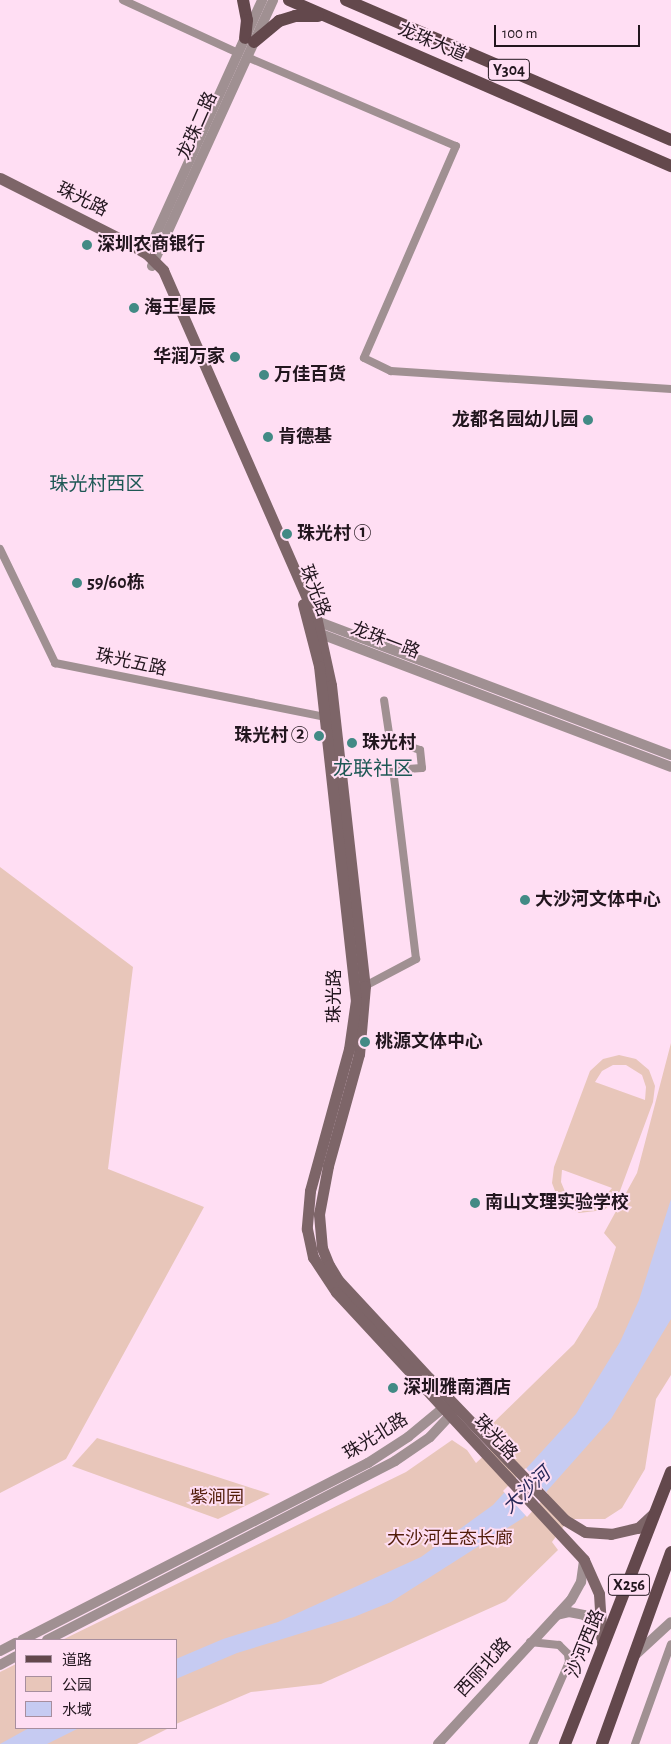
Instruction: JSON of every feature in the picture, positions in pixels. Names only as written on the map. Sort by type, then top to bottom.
[{"type":"main road","points":[[243,0],[250,40],[272,25],[295,16],[332,19]]},
{"type":"main road","name":"龙珠大道","points":[[289,0],[648,156],[671,168]]},
{"type":"main road","name":"龙珠大道","points":[[346,0],[667,137]]},
{"type":"main road","name":"珠光路","points":[[0,178],[151,260],[320,634],[332,685],[364,986],[359,1054],[322,1193],[319,1214],[322,1248],[338,1280],[450,1411]]},
{"type":"main road","name":"珠光路","points":[[314,624],[356,1000],[349,1049],[310,1192],[309,1243],[319,1270],[336,1292],[450,1411],[493,1454],[566,1520],[585,1532],[626,1533],[649,1519],[658,1507]]},
{"type":"main road","name":"珠光路","points":[[493,1454],[584,1560],[600,1594],[602,1644]]},
{"type":"main road","name":"沙河西路","points":[[565,1744],[671,1472]]},
{"type":"main road","name":"X256","points":[[602,1744],[631,1658],[671,1552]]},
{"type":"street","points":[[123,0],[243,55],[456,146],[364,358],[391,371],[671,389]]},
{"type":"street","name":"龙珠二路","points":[[250,40],[262,0]]},
{"type":"street","name":"龙珠二路","points":[[151,260],[250,40],[273,0]]},
{"type":"street","name":"珠光五路","points":[[0,549],[55,662],[325,717]]},
{"type":"street","name":"龙珠一路","points":[[314,624],[668,752]]},
{"type":"street","name":"龙珠一路","points":[[320,634],[668,764]]},
{"type":"street","points":[[364,986],[416,959],[393,770],[422,768],[420,750],[390,740],[384,700]]},
{"type":"street","name":"珠光北路","points":[[24,1639],[368,1463],[450,1411]]},
{"type":"street","name":"珠光北路","points":[[49,1639],[374,1473],[415,1448],[450,1411]]},
{"type":"street","name":"西丽北路","points":[[438,1744],[577,1591],[584,1573],[584,1560]]},
{"type":"street","points":[[556,1615],[569,1612],[584,1615],[596,1625],[602,1644]]},
{"type":"street","points":[[631,1658],[671,1622]]},
{"type":"street","points":[[530,1642],[559,1645],[568,1654],[569,1662],[533,1744]]},
{"type":"street","points":[[0,1652],[15,1644]]},
{"type":"street","name":"珠光路","points":[[598,1662],[602,1644]]},
{"type":"street","points":[[635,1744],[671,1644]]},
{"type":"street","points":[[0,1665],[15,1657]]},
{"type":"green space","points":[[0,867],[133,967],[108,1169],[204,1207],[66,1459],[0,1493]]},
{"type":"green space","name":"大沙河生态长廊","points":[[671,1043],[671,1375],[656,1399],[645,1469],[622,1508],[605,1519],[569,1519],[552,1542],[558,1550],[506,1601],[321,1684],[251,1692],[178,1723],[178,1639],[64,1639],[406,1472],[452,1440],[467,1450],[476,1463],[502,1439],[491,1425],[574,1344],[597,1307],[616,1247],[604,1233],[637,1173]]},
{"type":"green space","points":[[619,1055],[636,1059],[649,1070],[655,1086],[653,1102],[617,1199],[604,1210],[579,1213],[558,1199],[552,1183],[554,1167],[590,1071],[603,1059]],"holes":[[[613,1065],[626,1065],[642,1075],[646,1087],[645,1100],[595,1082],[602,1071]],[[563,1170],[612,1188],[600,1202],[581,1204],[566,1194],[561,1182]]]},
{"type":"green space","name":"紫涧园","points":[[97,1438],[270,1494],[218,1519],[72,1466]]},
{"type":"green space","points":[[15,1664],[15,1729],[167,1729],[137,1744],[0,1744],[0,1672]]},
{"type":"water","name":"大沙河","points":[[671,1199],[671,1319],[611,1419],[523,1518],[391,1602],[354,1617],[237,1653],[178,1678],[178,1658],[223,1639],[278,1622],[421,1557],[493,1505],[576,1414],[620,1342],[639,1300]]},
{"type":"water","points":[[27,1729],[77,1729],[47,1744],[0,1744]]},
{"type":"pier","points":[[526,1468],[548,1494],[527,1517],[503,1491]]},
{"type":"place","name":"深圳农商银行","points":[[87,245]]},
{"type":"place","name":"海王星辰","points":[[134,308]]},
{"type":"place","name":"华润万家","points":[[235,357]]},
{"type":"place","name":"万佳百货","points":[[264,375]]},
{"type":"place","name":"龙都名园幼儿园","points":[[588,420]]},
{"type":"place","name":"肯德基","points":[[268,437]]},
{"type":"place","name":"珠光村 ①","points":[[287,534]]},
{"type":"place","name":"59/60栋","points":[[77,583]]},
{"type":"place","name":"珠光村 ②","points":[[319,736]]},
{"type":"place","name":"珠光村","points":[[352,743]]},
{"type":"place","name":"大沙河文体中心","points":[[525,900]]},
{"type":"place","name":"桃源文体中心","points":[[365,1042]]},
{"type":"place","name":"南山文理实验学校","points":[[475,1203]]},
{"type":"place","name":"深圳雅南酒店","points":[[393,1388]]},
{"type":"district","name":"珠光村西区","points":[[97,485]]},
{"type":"district","name":"龙联社区","points":[[373,769]]}]
